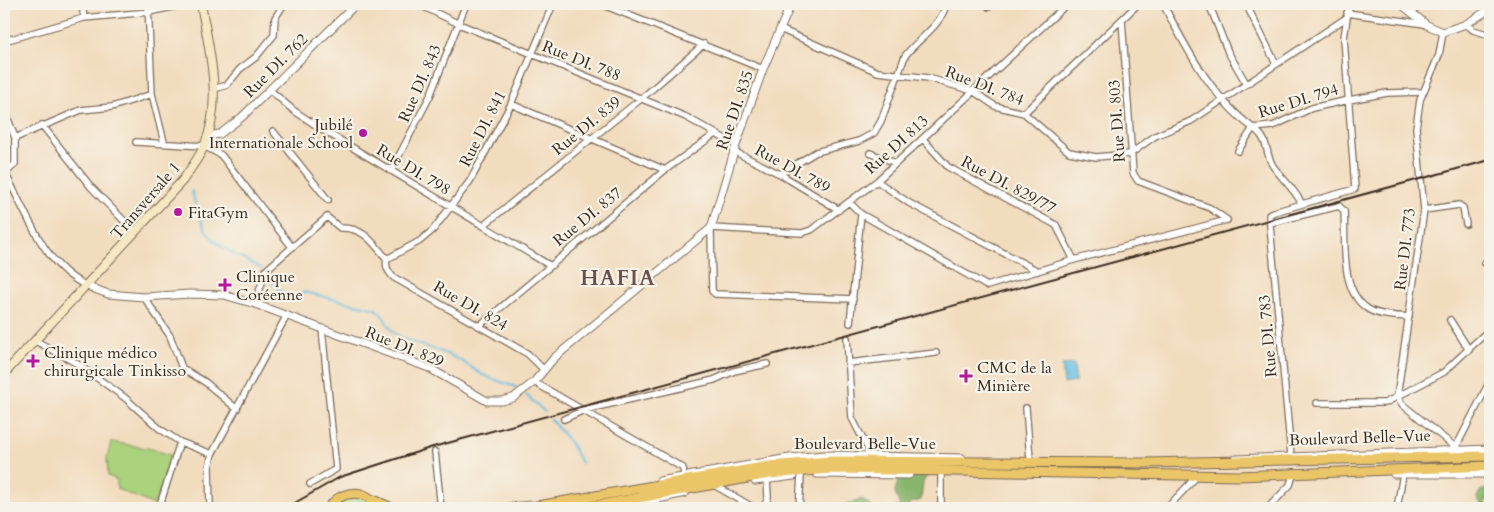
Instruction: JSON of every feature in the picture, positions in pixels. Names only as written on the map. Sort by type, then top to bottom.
[{"type":"main road","name":"Transversale 1","points":[[4,374],[183,180],[204,146],[208,136],[214,89],[200,4]]},
{"type":"main road","name":"Boulevard Belle-Vue","points":[[526,508],[769,466],[822,462],[1147,463],[1490,456]]},
{"type":"main road","points":[[1226,475],[1229,460]]},
{"type":"main road","points":[[1145,473],[1147,463]]},
{"type":"main road","name":"Boulevard Belle-Vue","points":[[584,508],[769,474],[832,469],[1238,476],[1490,466]]},
{"type":"main road","points":[[322,508],[335,499],[353,493],[392,508]]},
{"type":"main road","points":[[370,498],[378,508]]},
{"type":"main road","points":[[329,508],[335,499]]},
{"type":"street","points":[[82,4],[84,18]]},
{"type":"street","points":[[148,4],[152,94],[164,142]]},
{"type":"street","points":[[4,41],[84,18],[149,12],[186,4]]},
{"type":"street","points":[[214,89],[227,85],[274,35],[275,18],[284,4]]},
{"type":"street","name":"Rue DI. 762","points":[[208,136],[220,134],[270,90],[356,4]]},
{"type":"street","name":"Rue DI. 788","points":[[418,4],[459,24],[642,98],[686,118],[715,134],[734,148]]},
{"type":"street","name":"Rue DI. 843","points":[[392,171],[430,96],[466,4]]},
{"type":"street","name":"Rue DI. 841","points":[[386,261],[420,241],[433,230],[470,181],[511,104],[530,54],[553,4]]},
{"type":"street","points":[[601,4],[763,68]]},
{"type":"street","name":"Rue DI. 835","points":[[711,228],[734,148],[763,68],[790,4]]},
{"type":"street","points":[[780,174],[816,152],[859,141],[874,133],[900,74],[905,56],[936,25],[946,4]]},
{"type":"street","name":"Rue DI 813","points":[[711,228],[802,234],[811,230],[850,203],[877,181],[1067,4]]},
{"type":"street","points":[[1024,113],[1138,4]]},
{"type":"street","name":"Rue DI. 794","points":[[1163,4],[1187,52],[1239,117],[1253,128],[1273,126],[1312,108],[1348,100],[1387,93],[1423,92]]},
{"type":"street","points":[[1210,4],[1228,52],[1246,84]]},
{"type":"street","points":[[1246,4],[1276,64]]},
{"type":"street","points":[[1238,150],[1253,128],[1266,140],[1274,166],[1288,181],[1302,204],[1355,189],[1344,38],[1349,4]]},
{"type":"street","points":[[1401,4],[1427,25],[1443,32],[1466,24],[1490,9]]},
{"type":"street","points":[[1346,15],[1427,25]]},
{"type":"street","name":"Rue DI. 784","points":[[780,30],[878,72],[935,80],[973,92],[995,106],[1024,113],[1069,152],[1096,157],[1130,154],[1156,136],[1191,121],[1346,15]]},
{"type":"street","name":"Rue DI. 803","points":[[1074,260],[1227,220],[1210,208],[1138,181],[1133,173],[1130,154],[1122,20]]},
{"type":"street","points":[[1466,24],[1473,30],[1490,35]]},
{"type":"street","name":"Rue DI. 773","points":[[1398,397],[1424,210],[1416,128],[1423,92],[1438,55],[1443,32]]},
{"type":"street","name":"Rue DI. 839","points":[[484,225],[642,98],[704,44]]},
{"type":"street","name":"Rue DI. 798","points":[[270,90],[293,110],[451,208],[484,225],[549,265]]},
{"type":"street","points":[[15,138],[81,110],[112,107],[152,94]]},
{"type":"street","points":[[511,104],[665,170]]},
{"type":"street","points":[[4,108],[15,138],[15,164],[4,173],[38,236],[55,262],[73,279],[87,286]]},
{"type":"street","points":[[42,125],[91,187],[135,232]]},
{"type":"street","points":[[273,131],[328,200]]},
{"type":"street","name":"Rue DI. 837","points":[[480,325],[549,265],[665,170],[715,134]]},
{"type":"street","name":"Rue DI. 829/77","points":[[923,139],[948,167],[1056,225],[1074,260]]},
{"type":"street","points":[[136,142],[164,142],[204,146],[221,155],[292,247],[266,270],[255,304]]},
{"type":"street","name":"Rue DI. 789","points":[[734,148],[839,210]]},
{"type":"street","points":[[870,153],[896,164]]},
{"type":"street","points":[[877,181],[909,202],[1038,271]]},
{"type":"street","points":[[850,203],[861,214],[987,286],[1074,260]]},
{"type":"street","name":"Rue DI. 783","points":[[1291,455],[1269,215],[1302,204]]},
{"type":"street","points":[[1424,210],[1459,205],[1463,208],[1466,224]]},
{"type":"street","points":[[1270,223],[1339,206],[1342,208],[1348,285],[1357,300],[1369,310],[1410,317]]},
{"type":"street","points":[[850,323],[861,214]]},
{"type":"street","name":"Rue DI. 824","points":[[292,247],[327,217],[340,228],[353,228],[367,237],[386,261],[387,270],[393,277],[528,354],[544,370]]},
{"type":"street","points":[[711,228],[712,291],[715,294],[853,300]]},
{"type":"street","name":"Rue DI. 829","points":[[87,286],[108,294],[144,297],[190,294],[224,295],[287,315],[429,368],[487,401],[502,401],[513,398],[534,382],[554,358],[711,228]]},
{"type":"street","points":[[144,297],[170,336],[182,368],[206,382],[236,409]]},
{"type":"street","points":[[210,508],[209,467],[212,454],[287,315]]},
{"type":"street","points":[[1450,320],[1469,350]]},
{"type":"street","points":[[310,484],[336,469],[322,329]]},
{"type":"street","points":[[1317,404],[1386,403],[1444,372],[1488,331]]},
{"type":"street","points":[[1488,331],[1490,339]]},
{"type":"street","points":[[847,338],[852,418],[871,455]]},
{"type":"street","points":[[36,341],[76,363],[124,398],[160,429],[180,442],[212,454]]},
{"type":"street","points":[[848,363],[936,353]]},
{"type":"street","points":[[564,419],[578,415],[584,410],[714,380],[734,371],[767,364]]},
{"type":"street","points":[[1398,397],[1402,405],[1455,448],[1490,381]]},
{"type":"street","points":[[534,382],[683,468],[684,476]]},
{"type":"street","points":[[1026,408],[1030,460]]},
{"type":"street","points":[[159,508],[180,442]]},
{"type":"street","name":"Boulevard Belle-Vue","points":[[1229,460],[1243,457],[1455,448],[1490,449]]},
{"type":"street","points":[[436,452],[441,508]]},
{"type":"street","name":"Boulevard Belle-Vue","points":[[500,508],[550,502],[789,458],[871,455],[1030,460],[1108,460],[1147,463]]},
{"type":"street","name":"Boulevard Belle-Vue","points":[[618,508],[641,506],[716,486],[801,476],[1119,477],[1145,473]]},
{"type":"street","points":[[1167,508],[1198,474]]},
{"type":"street","points":[[1397,508],[1403,474]]},
{"type":"street","name":"Boulevard Belle-Vue","points":[[1293,475],[1490,474]]},
{"type":"street","points":[[941,475],[941,508]]},
{"type":"street","points":[[1268,508],[1290,484],[1293,475]]},
{"type":"street","points":[[799,508],[801,476]]},
{"type":"street","points":[[764,508],[768,497],[767,479]]},
{"type":"street","points":[[716,486],[754,508]]},
{"type":"green space","points":[[111,442],[152,449],[173,456],[154,505],[117,489],[117,480],[108,476],[107,459]]},
{"type":"green space","points":[[919,465],[925,465],[930,472],[923,482],[921,500],[910,503],[910,508],[893,508],[900,506],[895,492],[899,477]]},
{"type":"green space","points":[[1485,489],[1490,494],[1490,499],[1484,501],[1488,508],[1481,508],[1482,506],[1477,497],[1480,491]]},
{"type":"green space","points":[[359,496],[376,508],[331,508],[338,500]]},
{"type":"green space","points":[[862,499],[873,508],[836,508]]},
{"type":"water","points":[[1074,364],[1076,382],[1064,384],[1062,365]]},
{"type":"waterway","points":[[192,191],[202,222],[215,241],[223,248],[262,269]]},
{"type":"waterway","points":[[270,280],[281,292],[289,296],[299,295],[304,292],[376,309],[397,335],[452,356],[483,375],[516,387]]},
{"type":"waterway","points":[[526,395],[545,412]]},
{"type":"waterway","points":[[550,419],[570,442],[581,463]]},
{"type":"railway","points":[[286,508],[340,477],[433,447],[1490,160]]},
{"type":"place","name":"Jubilé Internationale School","points":[[363,133]]},
{"type":"place","name":"FitaGym","points":[[178,212]]},
{"type":"place","name":"Clinique Coréenne","points":[[225,285]]},
{"type":"place","name":"Clinique médico chirurgicale Tinkisso","points":[[33,361]]},
{"type":"place","name":"CMC de la Minière","points":[[966,376]]},
{"type":"district","name":"HAFIA","points":[[618,278]]}]
